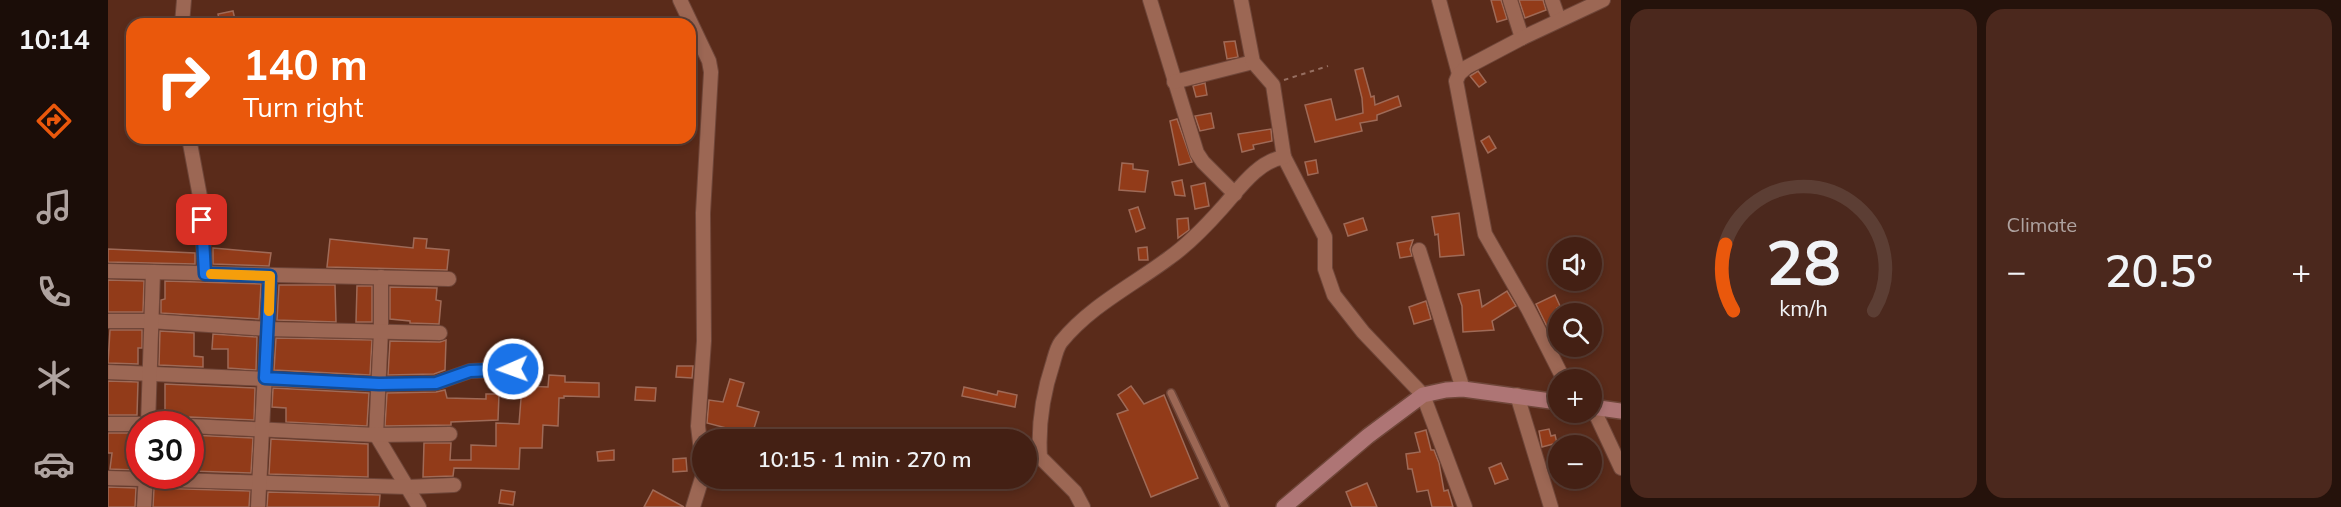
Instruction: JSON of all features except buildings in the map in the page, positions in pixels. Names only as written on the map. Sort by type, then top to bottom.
[{"type":"street","points":[[182,18],[184,0]]},
{"type":"street","points":[[680,0],[689,18]]},
{"type":"street","points":[[1150,0],[1197,153],[1235,194]]},
{"type":"street","points":[[1240,0],[1253,62],[1273,85],[1284,157],[1325,237],[1325,269],[1334,295],[1363,332],[1423,396],[1466,507]]},
{"type":"street","points":[[1439,0],[1460,74]]},
{"type":"street","points":[[1510,0],[1522,38]]},
{"type":"street","points":[[1552,0],[1559,20]]},
{"type":"street","points":[[1558,369],[1528,309],[1485,234],[1456,81],[1467,67],[1596,1]]},
{"type":"street","points":[[696,33],[709,60],[711,72],[703,213],[704,341],[698,429]]},
{"type":"street","points":[[1174,82],[1253,62]]},
{"type":"street","points":[[190,144],[201,202],[205,274]]},
{"type":"street","points":[[1083,507],[1075,492],[1040,457],[1039,440],[1045,387],[1060,343],[1088,316],[1131,282],[1180,250],[1265,164],[1284,157]]},
{"type":"street","points":[[1419,250],[1463,389]]},
{"type":"street","points":[[108,271],[449,279]]},
{"type":"street","points":[[148,411],[153,272]]},
{"type":"street","points":[[258,507],[270,276]]},
{"type":"street","points":[[381,277],[376,435],[419,507]]},
{"type":"street","points":[[108,321],[150,321],[268,329],[440,333]]},
{"type":"street","points":[[108,372],[149,372],[379,384],[436,383],[470,371],[513,369]]},
{"type":"street","points":[[1284,507],[1368,436],[1423,396],[1446,390],[1463,389],[1548,400]]},
{"type":"street","points":[[1517,395],[1551,507]]},
{"type":"street","points":[[1602,408],[1621,411]]},
{"type":"street","points":[[1600,423],[1621,468]]},
{"type":"street","points":[[108,424],[126,424]]},
{"type":"street","points":[[204,427],[376,435],[450,434]]},
{"type":"street","points":[[108,478],[126,478]]},
{"type":"street","points":[[204,480],[408,487],[454,485]]},
{"type":"street","points":[[144,507],[145,489]]},
{"type":"street","points":[[693,507],[699,489]]},
{"type":"lane","points":[[1171,393],[1225,507]]},
{"type":"path","points":[[1273,85],[1298,74],[1328,66]]},
{"type":"slow traffic","points":[[211,274],[270,276],[269,311]]},
{"type":"route","points":[[202,220],[205,274],[270,276],[265,378],[379,384],[436,383],[470,371],[513,369]]}]
